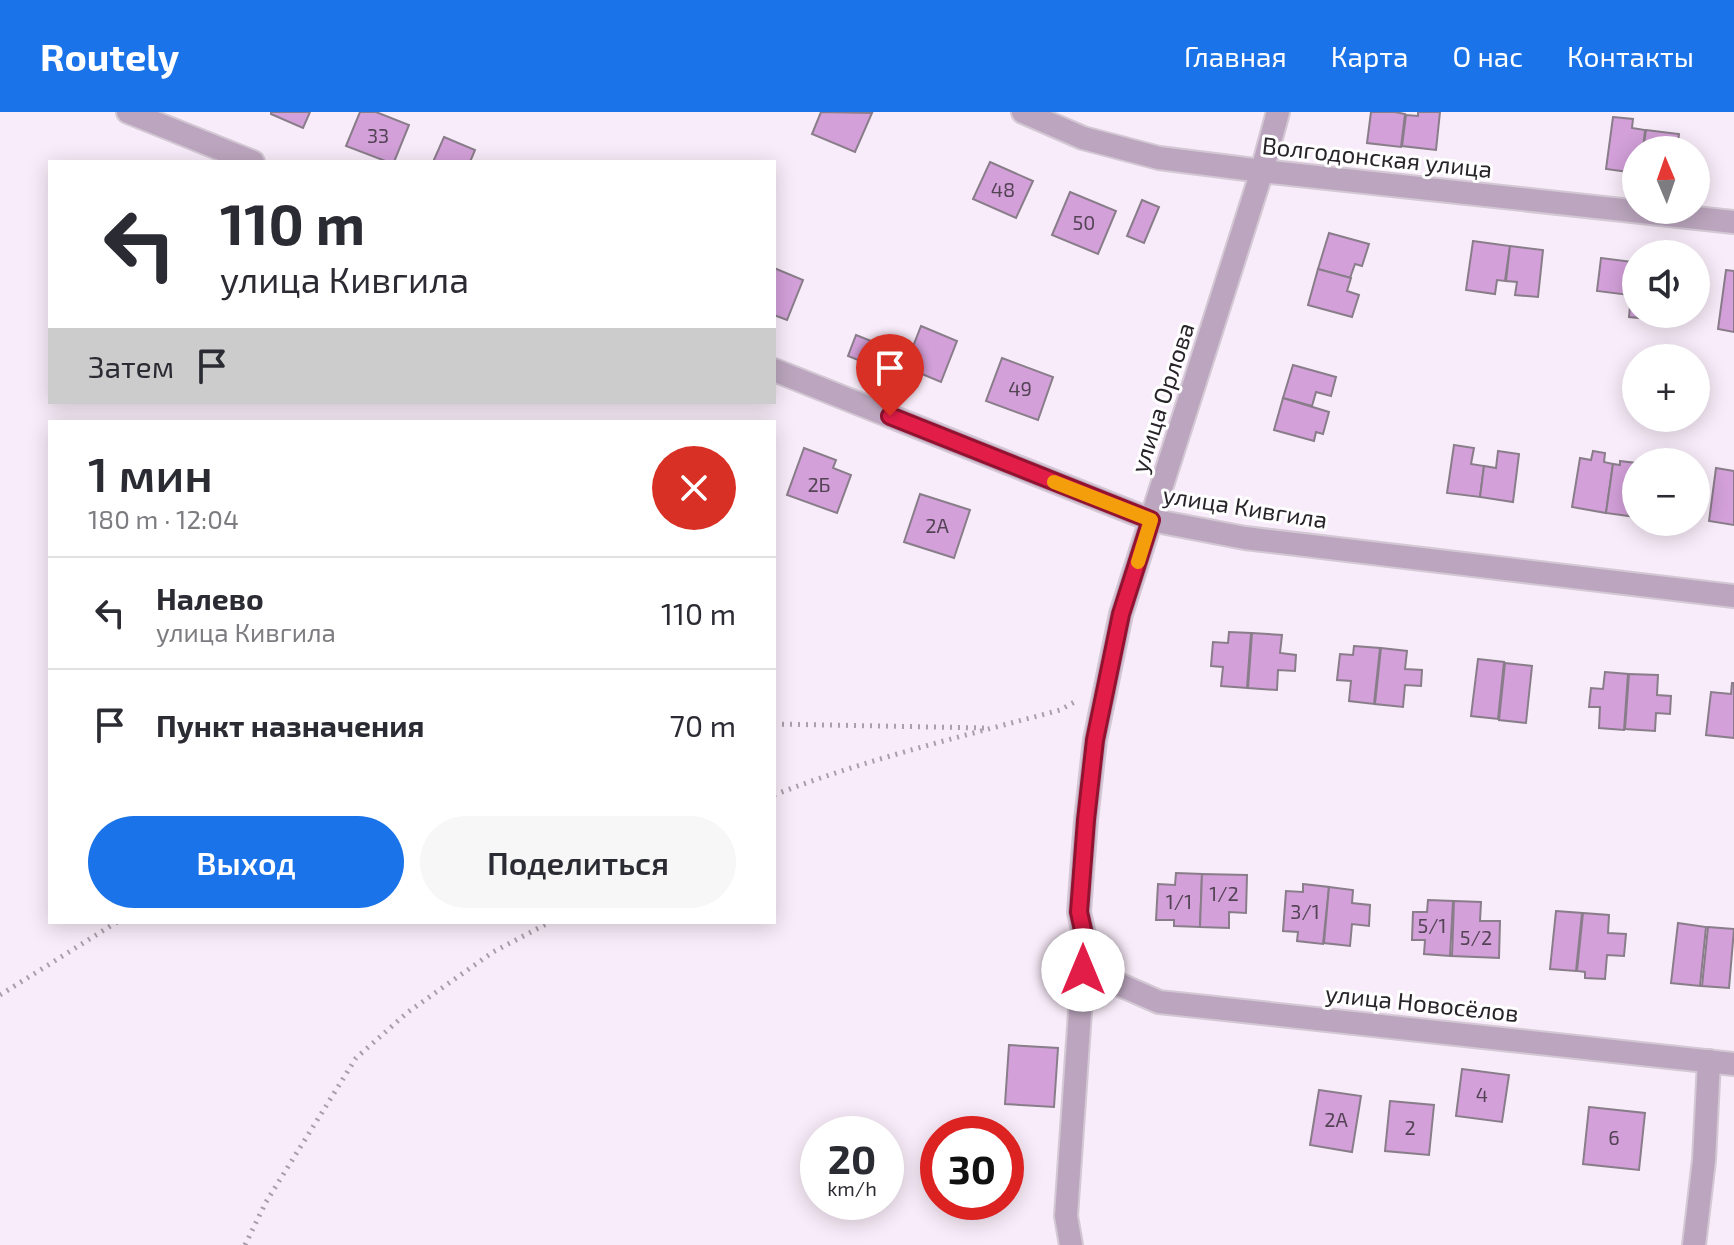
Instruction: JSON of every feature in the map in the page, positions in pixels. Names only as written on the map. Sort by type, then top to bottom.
[{"type":"street","points":[[128,112],[248,160]]},
{"type":"street","name":"Волгодонская улица","points":[[1023,112],[1083,138],[1159,158],[1734,222]]},
{"type":"street","name":"улица Орлова","points":[[1109,980],[1085,939],[1079,912],[1095,740],[1121,614],[1278,112]]},
{"type":"street","name":"улица Кивгила","points":[[776,371],[1151,520],[1245,538],[1734,596]]},
{"type":"street","points":[[1071,1245],[1066,1216],[1085,939]]},
{"type":"street","name":"улица Новосёлов","points":[[1109,980],[1159,1002],[1734,1064]]},
{"type":"street","points":[[1694,1245],[1704,1160],[1709,1061]]},
{"type":"path","points":[[776,794],[805,783],[1060,710],[1106,684]]},
{"type":"path","points":[[776,724],[992,728]]},
{"type":"path","points":[[0,995],[114,924]]},
{"type":"path","points":[[245,1245],[266,1202],[356,1058],[408,1012],[493,952],[546,924]]},
{"type":"building","points":[[271,112],[310,112],[303,128]]},
{"type":"building","points":[[360,112],[376,112],[409,125],[395,160],[383,160],[346,146]]},
{"type":"building","points":[[821,112],[872,113],[855,152],[812,134]]},
{"type":"building","points":[[1371,112],[1405,114],[1401,147],[1367,143]]},
{"type":"building","points":[[1418,112],[1440,112],[1436,150],[1402,146],[1406,115],[1418,116]]},
{"type":"building","points":[[1613,117],[1633,119],[1632,128],[1645,130],[1644,136],[1622,136],[1622,171],[1606,169]]},
{"type":"building","points":[[1646,130],[1679,134],[1679,136],[1645,136]]},
{"type":"building","points":[[444,137],[475,150],[471,160],[434,160]]},
{"type":"building","points":[[990,162],[1033,181],[1016,218],[973,199]]},
{"type":"building","points":[[1070,192],[1116,211],[1098,254],[1052,235]]},
{"type":"building","points":[[1142,200],[1159,207],[1144,243],[1127,236]]},
{"type":"building","points":[[1329,233],[1369,244],[1362,266],[1355,264],[1350,278],[1318,269]]},
{"type":"building","points":[[1473,241],[1510,246],[1505,281],[1497,280],[1495,294],[1466,290]]},
{"type":"building","points":[[1510,246],[1543,250],[1538,297],[1515,295],[1517,282],[1506,281]]},
{"type":"building","points":[[1601,258],[1622,261],[1622,294],[1597,291]]},
{"type":"building","points":[[776,269],[803,280],[787,320],[776,316]]},
{"type":"building","points":[[1318,269],[1351,278],[1347,291],[1359,295],[1352,317],[1308,305]]},
{"type":"building","points":[[1726,270],[1734,271],[1734,332],[1718,329]]},
{"type":"building","points":[[921,326],[957,341],[941,382],[905,367]]},
{"type":"building","points":[[856,335],[891,349],[883,370],[848,356]]},
{"type":"building","points":[[1002,358],[1053,377],[1038,420],[986,401]]},
{"type":"building","points":[[1293,365],[1336,377],[1331,396],[1316,392],[1312,406],[1283,398]]},
{"type":"building","points":[[1283,398],[1329,412],[1323,434],[1316,432],[1314,441],[1274,430]]},
{"type":"building","points":[[1454,445],[1474,448],[1471,464],[1484,466],[1480,497],[1447,493]]},
{"type":"building","points":[[804,448],[836,460],[833,468],[851,475],[837,513],[787,495]]},
{"type":"building","points":[[1498,451],[1519,454],[1513,502],[1480,497],[1484,466],[1496,468]]},
{"type":"building","points":[[1593,451],[1605,453],[1604,462],[1613,464],[1606,513],[1572,507],[1580,458],[1591,460]]},
{"type":"building","points":[[1622,461],[1622,515],[1606,513],[1613,464],[1620,465]]},
{"type":"building","points":[[1716,468],[1734,471],[1734,525],[1710,521]]},
{"type":"building","points":[[920,494],[970,510],[954,558],[904,542]]},
{"type":"building","points":[[1229,632],[1251,633],[1247,688],[1221,686],[1223,667],[1211,666],[1213,642],[1228,643]]},
{"type":"building","points":[[1252,633],[1282,635],[1280,653],[1296,655],[1295,671],[1278,670],[1277,690],[1248,688]]},
{"type":"building","points":[[1354,646],[1380,648],[1374,704],[1349,701],[1351,681],[1337,680],[1340,654],[1353,655]]},
{"type":"building","points":[[1381,648],[1407,651],[1405,669],[1422,670],[1421,686],[1405,685],[1403,707],[1375,704]]},
{"type":"building","points":[[1478,659],[1504,662],[1498,719],[1471,716]]},
{"type":"building","points":[[1505,663],[1532,666],[1526,723],[1499,720]]},
{"type":"building","points":[[1605,672],[1628,674],[1624,730],[1599,728],[1600,707],[1589,707],[1591,688],[1603,689]]},
{"type":"building","points":[[1629,674],[1658,675],[1657,695],[1671,696],[1670,714],[1656,713],[1655,731],[1625,729]]},
{"type":"building","points":[[1732,683],[1734,738],[1706,735],[1711,692],[1731,694]]},
{"type":"building","points":[[1176,873],[1202,874],[1200,927],[1174,926],[1174,920],[1156,920],[1158,884],[1175,885]]},
{"type":"building","points":[[1202,874],[1247,875],[1246,913],[1229,912],[1229,928],[1200,927]]},
{"type":"building","points":[[1303,884],[1329,887],[1323,944],[1297,941],[1298,932],[1283,931],[1286,891],[1303,892]]},
{"type":"building","points":[[1329,887],[1353,890],[1352,903],[1370,905],[1369,926],[1352,924],[1350,946],[1324,943]]},
{"type":"building","points":[[1428,900],[1453,901],[1450,956],[1424,954],[1425,940],[1412,940],[1413,912],[1427,912]]},
{"type":"building","points":[[1454,901],[1481,902],[1480,921],[1500,921],[1499,958],[1452,956]]},
{"type":"building","points":[[1556,911],[1582,913],[1576,971],[1550,969]]},
{"type":"building","points":[[1583,913],[1609,915],[1608,933],[1626,934],[1624,956],[1607,955],[1605,979],[1585,978],[1585,972],[1577,971]]},
{"type":"building","points":[[1678,923],[1706,927],[1700,986],[1671,983]]},
{"type":"building","points":[[1708,927],[1734,929],[1729,988],[1702,986]]},
{"type":"building","points":[[1009,1045],[1058,1048],[1054,1107],[1005,1104]]},
{"type":"building","points":[[1462,1069],[1509,1075],[1502,1122],[1456,1116]]},
{"type":"building","points":[[1319,1090],[1361,1096],[1352,1152],[1310,1145]]},
{"type":"building","points":[[1390,1101],[1434,1105],[1429,1155],[1385,1151]]},
{"type":"building","points":[[1589,1107],[1645,1113],[1639,1170],[1583,1164]]},
{"type":"slow traffic","points":[[1054,482],[1151,520],[1138,562]]},
{"type":"route","points":[[890,416],[1151,520],[1121,614],[1095,740],[1079,912],[1085,939],[1083,970]]}]
